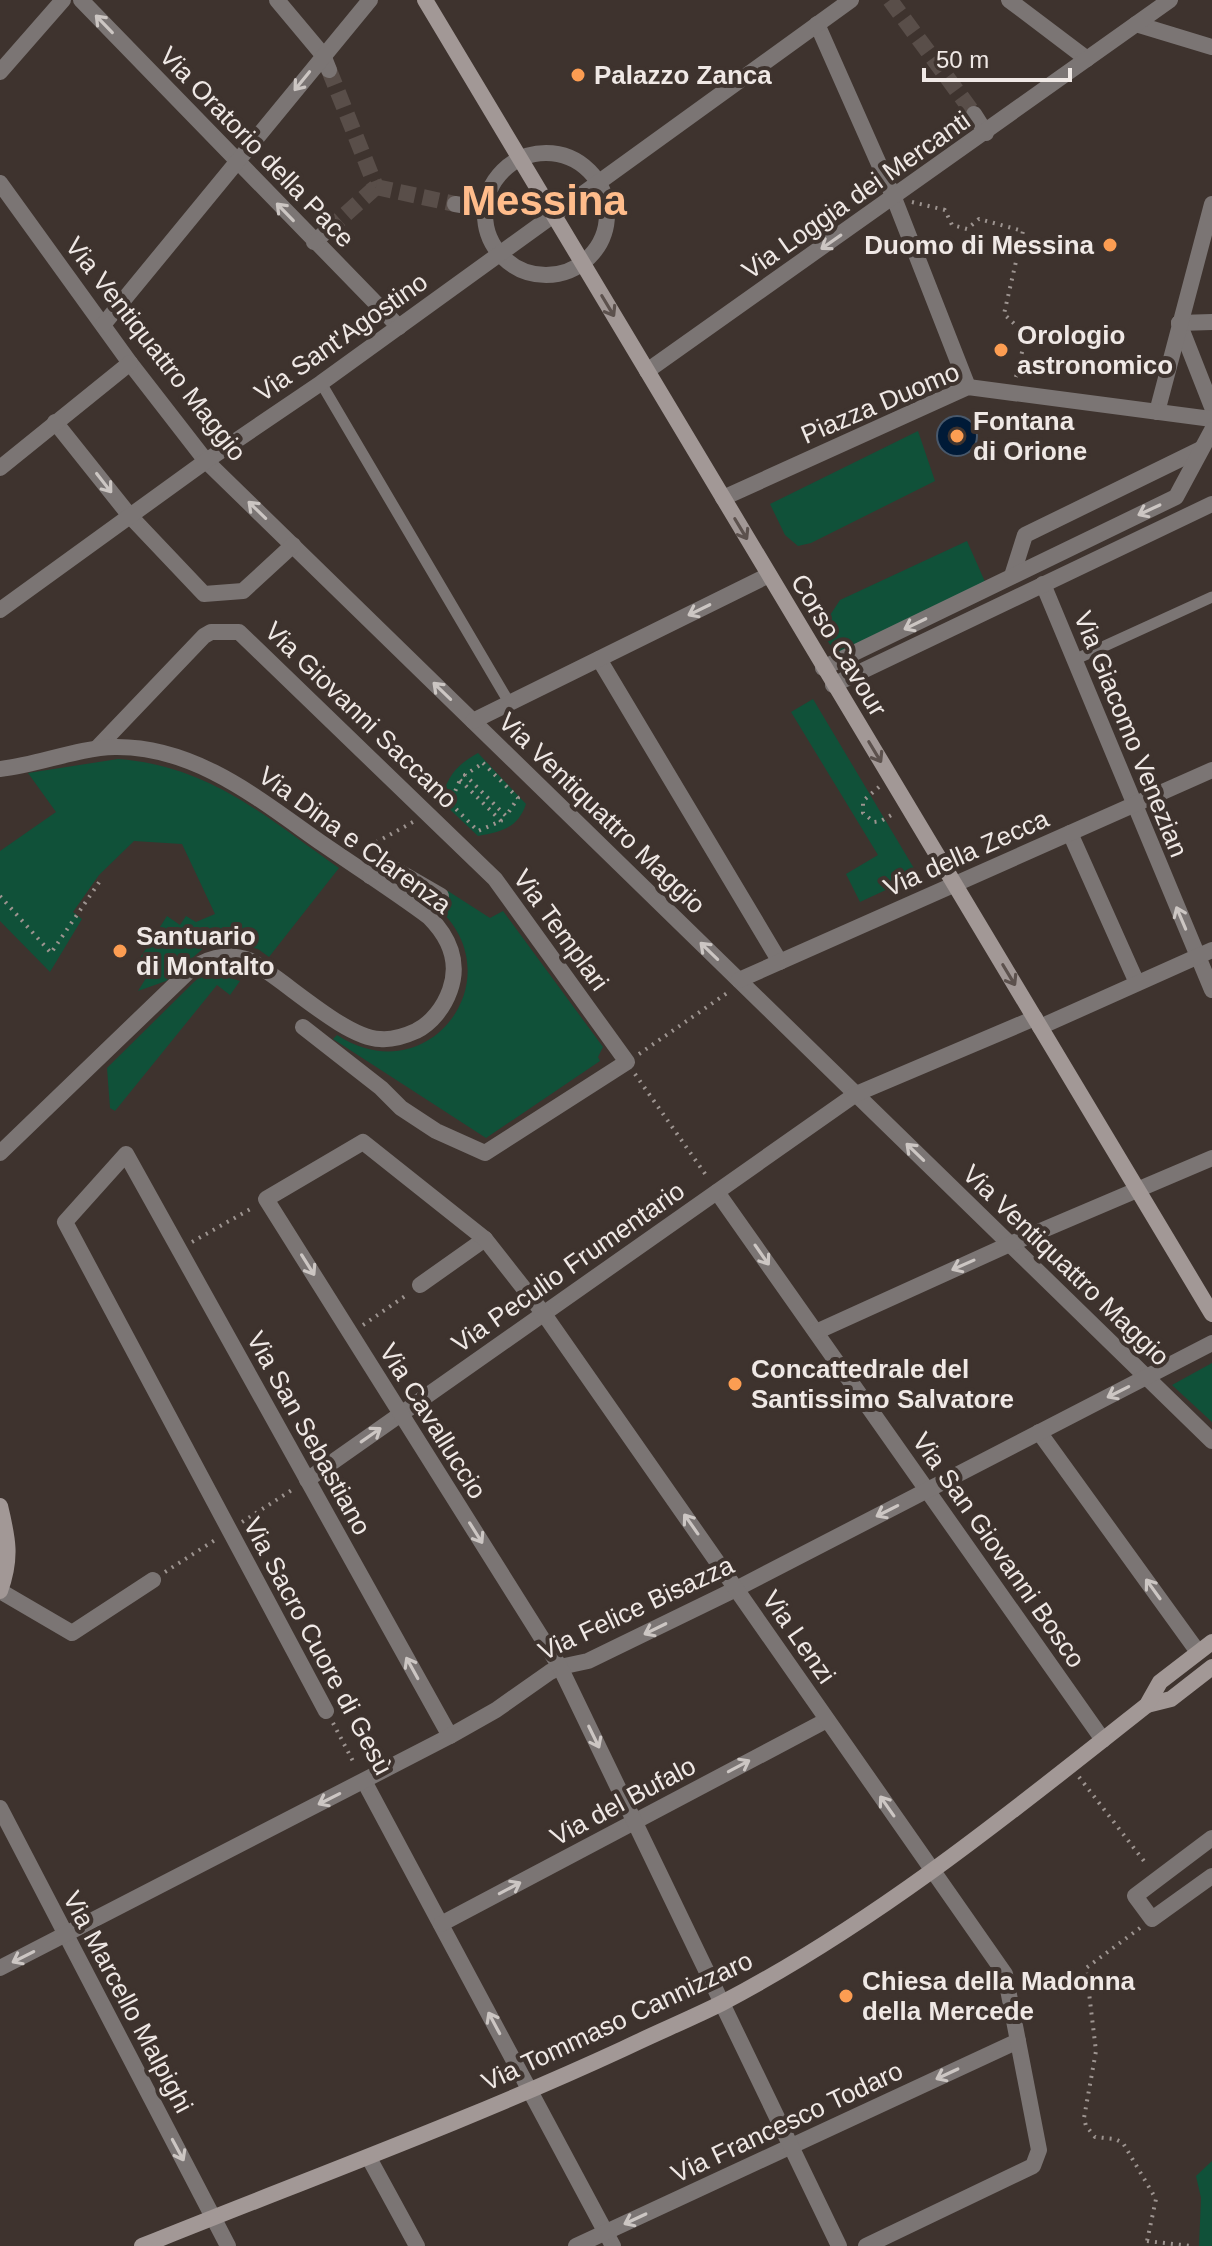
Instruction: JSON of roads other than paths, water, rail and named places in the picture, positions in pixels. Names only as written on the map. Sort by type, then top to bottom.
[{"type":"main road","name":"Corso Cavour","points":[[425,0],[1212,1314]]},
{"type":"main road","points":[[0,1506],[9,1553],[6,1577],[0,1591]]},
{"type":"main road","name":"Via Tommaso Cannizzaro","points":[[142,2246],[369,2158],[530,2091],[722,2003],[829,1940],[932,1870],[1147,1705],[1160,1682],[1205,1647]]},
{"type":"main road","name":"Via Tommaso Cannizzaro","points":[[1147,1705],[1171,1699],[1212,1667]]},
{"type":"street","points":[[0,72],[63,0]]},
{"type":"street","name":"Via Oratorio della Pace","points":[[81,0],[399,327]]},
{"type":"street","points":[[277,0],[326,63]]},
{"type":"street","points":[[103,325],[236,161],[326,63],[370,0]]},
{"type":"street","name":"Via Sant'Agostino","points":[[0,610],[206,461],[321,383],[851,0]]},
{"type":"street","points":[[1009,0],[1087,59]]},
{"type":"street","name":"Via Loggia dei Mercanti","points":[[647,371],[1170,0]]},
{"type":"street","points":[[817,24],[894,198],[968,387]]},
{"type":"street","points":[[1136,24],[1212,47]]},
{"type":"street","points":[[974,114],[986,133]]},
{"type":"street","points":[[536,153],[560,154],[581,164],[598,181],[607,204],[606,227],[595,251],[582,263],[553,275],[536,274],[513,265],[499,253],[489,236],[485,209],[491,188],[503,171],[520,158],[536,153]]},
{"type":"street","name":"Via Ventiquattro Maggio","points":[[0,183],[130,363],[206,461],[1212,1441]]},
{"type":"street","points":[[455,204],[485,209]]},
{"type":"street","points":[[1157,412],[1212,204]]},
{"type":"street","points":[[314,242],[328,230]]},
{"type":"street","points":[[1179,323],[1212,322]]},
{"type":"street","points":[[1179,323],[1212,407]]},
{"type":"street","points":[[0,468],[130,363]]},
{"type":"street","name":"Piazza Duomo","points":[[723,498],[968,387],[1212,419]]},
{"type":"street","points":[[55,422],[130,516],[204,594],[243,591],[293,545]]},
{"type":"street","points":[[823,668],[1176,497],[1212,430]]},
{"type":"street","points":[[1012,576],[1025,535],[1201,449]]},
{"type":"street","points":[[833,685],[1212,504]]},
{"type":"street","points":[[473,721],[769,575]]},
{"type":"street","name":"Via Giacomo Venezian","points":[[1043,584],[1134,805],[1205,953],[1212,990]]},
{"type":"street","name":"Via Giovanni Saccano","points":[[97,748],[204,636],[211,632],[239,632],[449,832]]},
{"type":"street","points":[[599,659],[780,962]]},
{"type":"street","name":"Via Dina e Clarenza","points":[[0,769],[97,748],[137,748],[218,774],[429,917],[445,936],[454,962],[451,987],[430,1022],[404,1036],[379,1039],[365,1036],[343,1024],[249,960],[230,956],[212,958],[186,974],[0,1153]]},
{"type":"street","name":"Via della Zecca","points":[[739,980],[1212,770]]},
{"type":"street","name":"Via Templari","points":[[303,1027],[381,1088],[401,1108],[436,1131],[485,1153],[627,1062],[512,900],[449,832]]},
{"type":"street","points":[[1070,833],[1137,983]]},
{"type":"street","points":[[370,876],[387,869],[405,874],[441,896]]},
{"type":"street","name":"Via Peculio Frumentario","points":[[307,1480],[856,1094],[1205,953]]},
{"type":"street","name":"Via Lenzi","points":[[266,1199],[363,1142],[485,1239],[544,1314],[1005,1974],[1018,2041]]},
{"type":"street","name":"Via Sacro Cuore di Gesù","points":[[126,1154],[65,1222],[326,1711]]},
{"type":"street","name":"Via San Sebastiano","points":[[126,1154],[450,1736]]},
{"type":"street","points":[[816,1332],[1010,1244],[1212,1158]]},
{"type":"street","name":"Via San Giovanni Bosco","points":[[717,1192],[1103,1740]]},
{"type":"street","name":"Via Cavalluccio","points":[[266,1199],[560,1667],[839,2246]]},
{"type":"street","points":[[420,1285],[485,1239]]},
{"type":"street","name":"Via Felice Bisazza","points":[[0,1968],[450,1736],[496,1710],[560,1667],[588,1661],[736,1589],[1212,1343]]},
{"type":"street","points":[[1039,1432],[1205,1647]]},
{"type":"street","points":[[0,1591],[72,1633],[153,1580]]},
{"type":"street","name":"Via del Bufalo","points":[[441,1924],[827,1720]]},
{"type":"street","name":"Via Sacro Cuore di Gesù","points":[[364,1781],[610,2239]]},
{"type":"street","name":"Via Marcello Malpighi","points":[[0,1808],[228,2246]]},
{"type":"street","points":[[1212,1838],[1135,1896],[1152,1919],[1212,1876]]},
{"type":"street","points":[[866,2246],[1033,2166],[1039,2150],[1018,2041]]},
{"type":"street","name":"Via Francesco Todaro","points":[[576,2246],[610,2239],[791,2146],[1018,2041]]},
{"type":"street","points":[[369,2158],[417,2246]]},
{"type":"lane","points":[[321,383],[510,704]]},
{"type":"lane","points":[[1074,660],[1212,597]]},
{"type":"water","name":"Fontana di Orione","points":[[957,416],[971,422],[977,436],[971,450],[957,456],[943,450],[937,436],[943,422]]},
{"type":"tunnel","points":[[890,0],[974,114]]},
{"type":"tunnel","points":[[329,70],[376,187]]},
{"type":"tunnel","points":[[376,187],[455,204]]},
{"type":"tunnel","points":[[328,230],[376,187]]},
{"type":"place","name":"Palazzo Zanca","points":[[578,75]]},
{"type":"place","name":"Duomo di Messina","points":[[1110,245]]},
{"type":"place","name":"Orologio astronomico","points":[[1001,350]]},
{"type":"place","name":"Fontana di Orione","points":[[957,436]]},
{"type":"place","name":"Santuario di Montalto","points":[[120,951]]},
{"type":"place","name":"Concattedrale del Santissimo Salvatore","points":[[735,1384]]},
{"type":"place","name":"Chiesa della Madonna della Mercede","points":[[846,1996]]},
{"type":"district","name":"Messina","points":[[544,200]]}]
